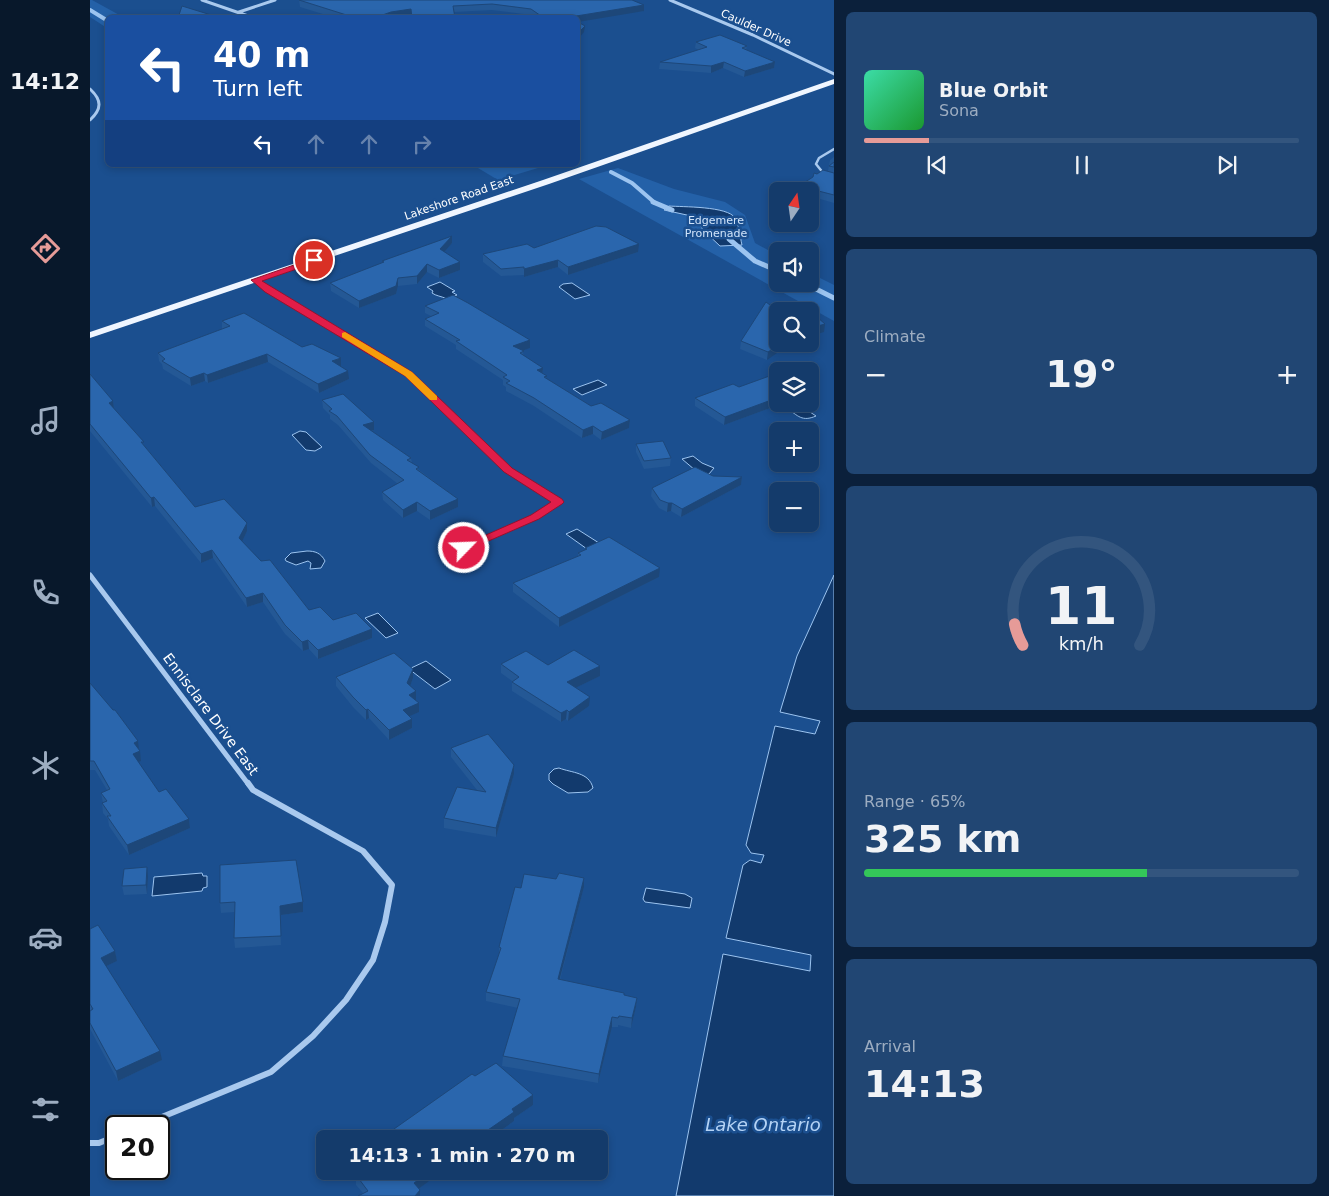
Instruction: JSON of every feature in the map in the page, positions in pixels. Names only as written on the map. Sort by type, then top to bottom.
[{"type":"main road","name":"Lakeshore Road East","points":[[90,335],[564,176],[834,81]]},
{"type":"street","points":[[202,0],[246,15]]},
{"type":"street","points":[[238,12],[275,0]]},
{"type":"street","name":"Caulder Drive","points":[[670,0],[753,35],[834,74]]},
{"type":"street","points":[[90,89],[97,96],[100,106],[99,112],[90,120]]},
{"type":"street","points":[[255,280],[268,290],[408,374],[508,470]]},
{"type":"street","name":"Ennisclare Drive East","points":[[90,575],[253,790],[363,851],[392,885],[385,922],[373,960],[346,1000],[313,1036],[271,1072],[167,1115]]},
{"type":"street","points":[[90,1143],[99,1144],[105,1141]]},
{"type":"lane","points":[[829,176],[824,175],[816,164],[819,158],[834,149]]},
{"type":"lane","points":[[464,548],[535,517],[558,502],[508,470]]},
{"type":"green space","points":[[90,0],[119,15],[105,15],[105,27],[90,17]]},
{"type":"green space","points":[[476,167],[541,167],[498,180]]},
{"type":"green space","name":"Edgemere Promenade","points":[[618,168],[674,189],[725,202],[745,215],[755,243],[769,251],[769,285],[579,179]]},
{"type":"green space","name":"Edgemere Promenade","points":[[819,278],[834,285],[834,321],[819,313],[819,302],[800,302],[782,292],[819,292]]},
{"type":"water","points":[[669,206],[714,209],[731,214],[735,218],[742,245],[720,246],[703,230],[696,217],[664,210]]},
{"type":"water","points":[[440,282],[455,291],[452,292],[457,295],[447,299],[432,293],[433,291],[427,287]]},
{"type":"water","points":[[572,283],[590,295],[575,299],[559,287],[563,284]]},
{"type":"water","points":[[598,380],[607,385],[582,395],[573,389]]},
{"type":"water","points":[[792,412],[810,412],[816,416],[804,418]]},
{"type":"water","points":[[300,431],[306,432],[322,447],[315,451],[306,450],[292,435]]},
{"type":"water","points":[[693,456],[702,463],[714,468],[709,474],[695,470],[682,459]]},
{"type":"water","points":[[577,529],[599,543],[587,549],[566,534]]},
{"type":"water","points":[[315,552],[322,556],[325,561],[321,568],[310,569],[311,563],[308,561],[296,565],[285,559],[291,553]]},
{"type":"water","name":"Lake Ontario","points":[[834,575],[834,1196],[676,1196],[723,954],[810,971],[811,955],[726,938],[743,865],[750,860],[761,863],[764,855],[751,853],[746,845],[775,726],[815,734],[820,721],[780,712],[797,656]]},
{"type":"water","points":[[378,613],[398,633],[386,638],[365,618]]},
{"type":"water","points":[[426,661],[451,680],[435,689],[409,669]]},
{"type":"water","points":[[559,768],[584,776],[593,788],[588,792],[568,793],[549,780],[549,774],[554,769]]},
{"type":"water","points":[[202,873],[203,876],[207,876],[207,887],[203,888],[202,891],[152,896],[154,877]]},
{"type":"water","points":[[646,888],[685,894],[692,898],[690,908],[645,902],[643,899]]},
{"type":"building","points":[[299,0],[632,0],[644,5],[580,15],[540,15],[531,9],[492,4],[453,6],[454,15],[412,15],[411,9],[382,15],[346,15]]},
{"type":"building","points":[[182,6],[211,15],[179,15]]},
{"type":"building","points":[[580,23],[585,26],[580,31]]},
{"type":"building","points":[[720,35],[747,46],[742,48],[775,62],[745,71],[724,62],[711,66],[660,62],[707,47],[696,42]]},
{"type":"building","points":[[823,170],[834,173],[834,195],[819,191],[819,182],[805,182],[813,177],[814,173],[817,174]]},
{"type":"building","points":[[596,226],[606,227],[639,244],[568,267],[558,260],[524,269],[524,267],[501,269],[483,254],[527,244],[534,248]]},
{"type":"building","points":[[452,236],[440,249],[460,262],[439,270],[427,264],[417,276],[398,278],[396,286],[359,301],[330,283],[384,262],[382,261]]},
{"type":"building","points":[[453,295],[530,340],[513,346],[524,351],[520,353],[543,368],[537,370],[547,376],[544,377],[591,406],[601,403],[630,420],[602,432],[593,426],[583,430],[534,398],[506,383],[510,381],[503,377],[507,375],[456,341],[460,340],[425,319],[439,313],[425,306]]},
{"type":"building","points":[[766,302],[769,304],[769,351],[741,341]]},
{"type":"building","points":[[244,313],[302,347],[312,344],[341,358],[332,361],[348,371],[318,384],[267,354],[207,375],[204,373],[190,378],[162,361],[165,359],[158,353],[230,326],[222,321]]},
{"type":"building","points":[[819,319],[825,324],[819,326]]},
{"type":"building","points":[[90,374],[113,401],[109,403],[144,442],[141,442],[195,507],[224,499],[247,523],[239,538],[261,561],[270,560],[309,610],[320,607],[333,620],[356,613],[372,629],[318,650],[308,640],[302,642],[285,625],[263,593],[246,598],[212,550],[201,554],[154,497],[151,498],[90,424]]},
{"type":"building","points":[[769,376],[769,401],[725,417],[695,398],[733,384],[739,387]]},
{"type":"building","points":[[343,394],[374,422],[363,425],[411,458],[407,460],[419,467],[416,469],[458,499],[430,511],[417,502],[403,510],[382,492],[404,480],[370,455],[337,416],[329,411],[332,409],[322,400]]},
{"type":"building","points":[[663,441],[671,458],[644,461],[636,444]]},
{"type":"building","points":[[695,467],[713,476],[742,477],[682,509],[672,503],[660,500],[652,488]]},
{"type":"building","points":[[609,537],[660,568],[559,618],[513,583],[581,555],[578,553],[587,549],[585,548]]},
{"type":"building","points":[[574,650],[600,666],[567,682],[590,697],[569,712],[567,710],[561,713],[512,682],[519,677],[501,664],[526,651],[548,665]]},
{"type":"building","points":[[394,653],[413,669],[407,683],[416,691],[409,695],[419,703],[403,710],[412,719],[389,730],[353,697],[336,677]]},
{"type":"building","points":[[90,683],[115,710],[138,741],[134,743],[140,751],[133,754],[159,792],[166,789],[189,819],[127,845],[107,816],[111,816],[102,803],[107,801],[101,793],[110,789],[94,761],[90,761]]},
{"type":"building","points":[[488,734],[514,765],[496,828],[444,818],[457,787],[486,792],[451,748]]},
{"type":"building","points":[[296,860],[303,902],[280,906],[281,936],[234,938],[235,902],[220,903],[220,865]]},
{"type":"building","points":[[147,867],[146,885],[122,886],[124,869]]},
{"type":"building","points":[[559,873],[584,878],[558,979],[624,993],[624,995],[637,998],[632,1018],[612,1017],[599,1074],[503,1056],[520,999],[486,992],[501,948],[499,947],[515,887],[521,888],[524,874],[556,879]]},
{"type":"building","points":[[98,925],[115,951],[101,958],[160,1051],[116,1071],[90,1023],[90,1011],[93,1009],[90,1004],[90,929]]},
{"type":"building","points":[[496,1063],[533,1095],[512,1109],[514,1112],[488,1130],[394,1129],[472,1074],[475,1076]]},
{"type":"building","points":[[360,1180],[418,1180],[414,1183],[420,1190],[415,1196],[358,1196],[368,1191]]},
{"type":"waterway","points":[[90,10],[105,19]]},
{"type":"waterway","points":[[611,172],[632,183],[655,203]]},
{"type":"waterway","points":[[655,203],[672,210]]},
{"type":"waterway","points":[[729,239],[755,261],[769,267]]},
{"type":"waterway","points":[[819,290],[834,298]]},
{"type":"slow traffic","points":[[345,335],[408,374],[433,398]]},
{"type":"route","points":[[314,260],[255,280],[268,290],[388,360],[408,374],[508,470],[558,502],[535,517],[464,548]]}]
